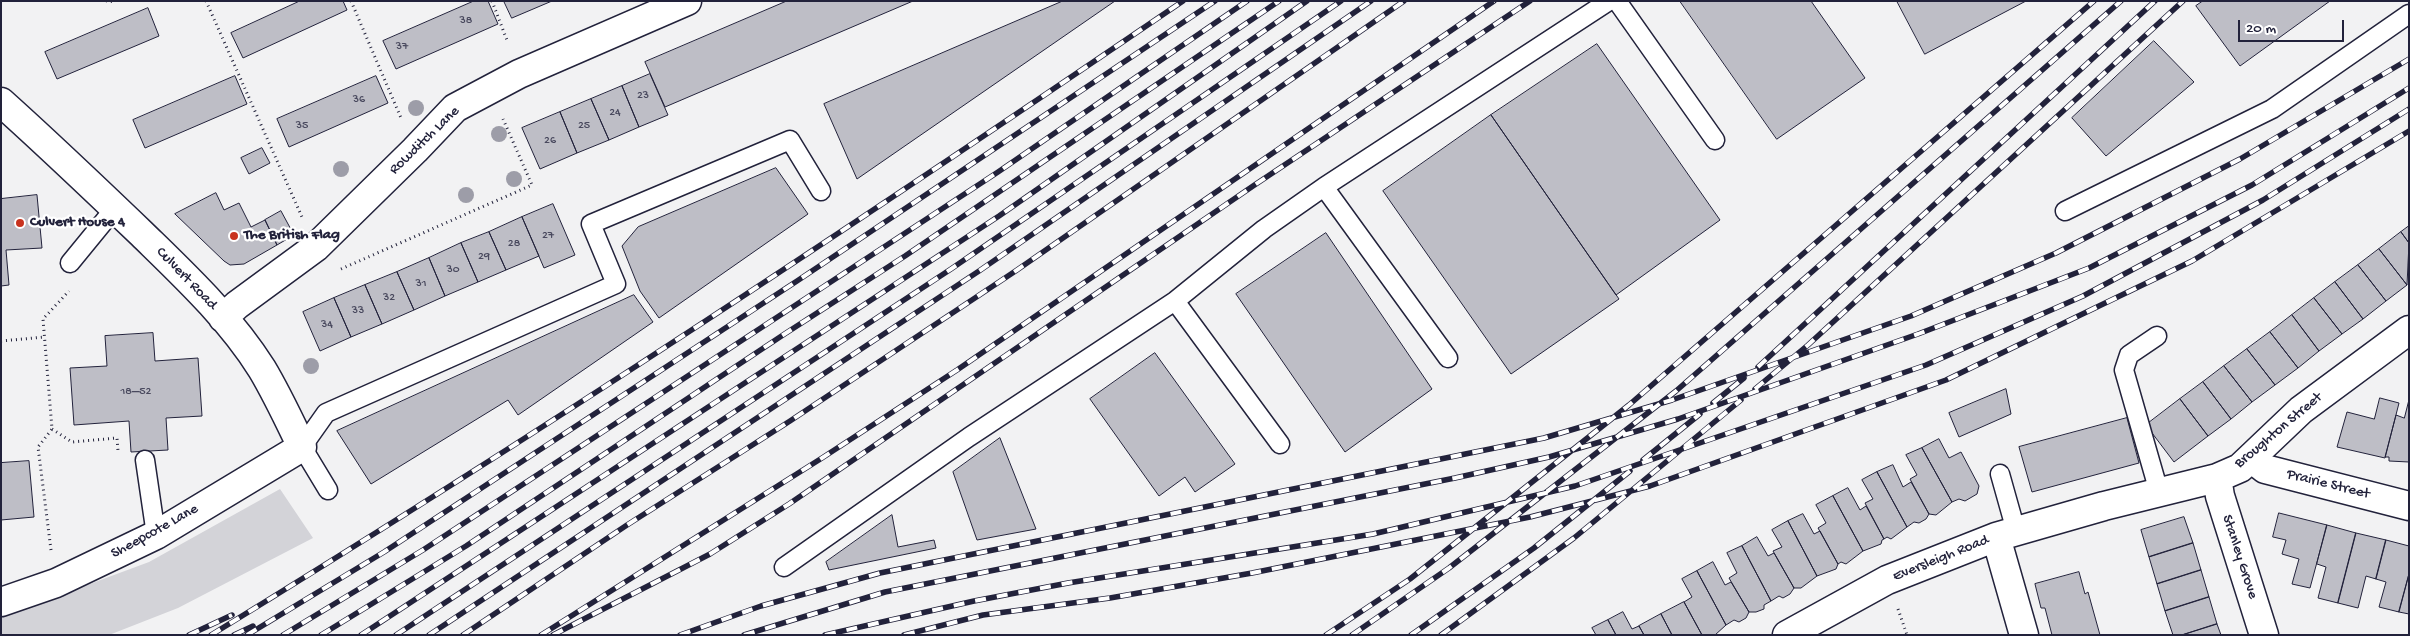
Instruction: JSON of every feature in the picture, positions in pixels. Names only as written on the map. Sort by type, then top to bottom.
[{"type":"street","name":"Rowditch Lane","points":[[223,318],[310,251],[415,150],[455,108],[519,74],[687,1]]},
{"type":"street","name":"Culvert Road","points":[[1,102],[115,208],[194,285],[223,318],[261,368],[280,400],[302,447]]},
{"type":"street","name":"Broughton Street","points":[[2104,506],[2217,478],[2240,468],[2301,410],[2409,330]]},
{"type":"street","name":"Sheepcote Lane","points":[[1,602],[56,583],[156,535],[302,447]]},
{"type":"street","name":"Prairie Street","points":[[2251,458],[2266,469],[2409,506]]},
{"type":"street","name":"Stanley Grove","points":[[2217,478],[2220,496],[2264,635]]},
{"type":"street","name":"Eversleigh Road","points":[[1787,635],[1887,580],[2006,534],[2104,506]]},
{"type":"street","points":[[2006,534],[2024,635]]},
{"type":"lane","points":[[784,567],[969,437],[1175,302],[1264,229],[1324,186],[1609,1]]},
{"type":"lane","points":[[1617,1],[1715,140]]},
{"type":"lane","points":[[2064,211],[2272,110],[2409,14]]},
{"type":"lane","points":[[302,447],[326,413],[616,284],[591,224],[790,140],[821,191]]},
{"type":"lane","points":[[1324,186],[1448,358]]},
{"type":"lane","points":[[70,263],[115,208]]},
{"type":"lane","points":[[1175,302],[1280,444]]},
{"type":"lane","points":[[2157,336],[2129,355],[2124,370],[2158,492]]},
{"type":"lane","name":"Culvert Road","points":[[302,447],[328,490]]},
{"type":"lane","points":[[145,460],[156,535]]},
{"type":"lane","points":[[2000,474],[2006,534]]},
{"type":"path","points":[[106,1],[108,4],[112,1]]},
{"type":"path","points":[[206,1],[310,251],[333,273],[532,185],[489,90]]},
{"type":"path","points":[[351,1],[415,150]]},
{"type":"path","points":[[492,1],[519,74]]},
{"type":"path","points":[[56,583],[38,447],[52,429],[43,319],[82,277],[70,263]]},
{"type":"path","points":[[1,341],[45,337]]},
{"type":"path","points":[[52,429],[72,442],[117,438],[119,463],[145,460]]},
{"type":"shaded area","points":[[280,489],[313,538],[178,608],[109,635],[1,635],[1,617],[149,562]]},
{"type":"building","points":[[300,1],[343,1],[347,10],[243,58],[231,33]]},
{"type":"building","points":[[474,1],[488,1],[498,24],[396,69],[383,41]]},
{"type":"building","points":[[504,1],[552,1],[512,18]]},
{"type":"building","points":[[787,1],[913,1],[665,107],[645,62]]},
{"type":"building","points":[[1063,1],[1115,1],[857,179],[824,104]]},
{"type":"building","points":[[1680,1],[1811,1],[1865,78],[1777,139]]},
{"type":"building","points":[[1897,1],[2026,1],[1925,54]]},
{"type":"building","points":[[2203,1],[2330,1],[2240,66],[2196,6]]},
{"type":"building","points":[[148,8],[159,36],[57,79],[45,52]]},
{"type":"building","points":[[2154,41],[2194,82],[2106,156],[2072,118]]},
{"type":"building","points":[[1597,44],[1720,220],[1616,295],[1491,115]]},
{"type":"building","points":[[650,74],[668,115],[639,127],[622,86]]},
{"type":"building","points":[[235,76],[247,104],[145,148],[133,120]]},
{"type":"building","points":[[376,76],[388,103],[289,147],[277,119]]},
{"type":"building","points":[[622,86],[639,127],[609,140],[591,99]]},
{"type":"building","points":[[591,99],[609,140],[577,153],[560,112]]},
{"type":"building","points":[[560,112],[577,153],[540,169],[522,128]]},
{"type":"building","points":[[1491,115],[1619,299],[1511,374],[1383,191]]},
{"type":"building","points":[[262,148],[270,163],[249,174],[241,158]]},
{"type":"building","points":[[776,168],[808,214],[659,318],[640,291],[622,246],[638,227]]},
{"type":"building","name":"The British Flag","points":[[216,193],[224,210],[239,203],[251,227],[265,220],[277,245],[244,264],[230,265],[224,261],[175,214]]},
{"type":"building","name":"Culvert House 4","points":[[37,195],[42,248],[6,250],[9,285],[1,286],[1,199]]},
{"type":"building","points":[[553,204],[575,255],[544,268],[522,217]]},
{"type":"building","points":[[281,211],[294,235],[277,245],[265,220]]},
{"type":"building","points":[[522,217],[539,256],[506,270],[489,232]]},
{"type":"building","points":[[2409,226],[2409,243],[2401,232]]},
{"type":"building","points":[[489,232],[506,270],[478,282],[461,243]]},
{"type":"building","points":[[2401,232],[2409,243],[2407,285],[2379,249]]},
{"type":"building","points":[[1326,233],[1432,389],[1345,452],[1236,294]]},
{"type":"building","points":[[461,243],[478,282],[445,296],[429,258]]},
{"type":"building","points":[[2379,249],[2407,285],[2386,301],[2358,265]]},
{"type":"building","points":[[429,258],[445,296],[414,310],[397,272]]},
{"type":"building","points":[[2358,265],[2386,301],[2363,319],[2335,282]]},
{"type":"building","points":[[397,272],[414,310],[382,324],[365,285]]},
{"type":"building","points":[[2335,282],[2363,319],[2342,334],[2314,298]]},
{"type":"building","points":[[365,285],[382,324],[351,337],[334,298]]},
{"type":"building","points":[[634,295],[653,322],[518,415],[508,400],[371,484],[337,431]]},
{"type":"building","points":[[334,298],[351,337],[320,351],[303,312]]},
{"type":"building","points":[[2314,298],[2342,334],[2319,351],[2292,315]]},
{"type":"building","points":[[2292,315],[2319,351],[2298,368],[2270,332]]},
{"type":"building","points":[[2270,332],[2298,368],[2275,385],[2247,349]]},
{"type":"building","points":[[153,333],[155,361],[198,358],[202,416],[166,418],[168,450],[131,452],[129,421],[74,425],[70,368],[107,366],[105,336]]},
{"type":"building","points":[[2247,349],[2275,385],[2252,402],[2224,366]]},
{"type":"building","points":[[1155,353],[1235,464],[1195,492],[1185,477],[1159,496],[1090,399]]},
{"type":"building","points":[[2224,366],[2252,402],[2231,419],[2203,382]]},
{"type":"building","points":[[2203,382],[2231,419],[2208,436],[2180,399]]},
{"type":"building","points":[[2006,389],[2011,414],[1959,437],[1949,413]]},
{"type":"building","points":[[2380,398],[2399,403],[2385,458],[2337,447],[2347,412],[2374,419]]},
{"type":"building","points":[[2180,399],[2208,436],[2174,462],[2146,425]]},
{"type":"building","points":[[2409,400],[2409,462],[2389,461],[2389,457],[2385,457],[2396,415],[2404,418]]},
{"type":"building","points":[[2127,418],[2139,463],[2032,492],[2019,447]]},
{"type":"building","points":[[1000,438],[1036,529],[977,540],[953,472]]},
{"type":"building","points":[[1939,439],[1949,458],[1961,452],[1979,486],[1977,494],[1965,501],[1959,499],[1952,502],[1922,448]]},
{"type":"building","points":[[1922,448],[1952,502],[1936,515],[1929,514],[1910,479],[1917,475],[1906,455]]},
{"type":"building","points":[[29,461],[34,517],[1,520],[1,463]]},
{"type":"building","points":[[1893,465],[1903,487],[1911,482],[1929,514],[1926,519],[1919,523],[1914,522],[1907,527],[1877,472]]},
{"type":"building","points":[[1877,472],[1907,527],[1891,539],[1887,537],[1884,539],[1865,503],[1873,499],[1862,480]]},
{"type":"building","points":[[1848,488],[1860,510],[1866,506],[1884,539],[1881,544],[1863,551],[1833,496]]},
{"type":"building","points":[[1833,496],[1863,551],[1846,564],[1841,562],[1838,564],[1818,528],[1826,523],[1816,505]]},
{"type":"building","points":[[2279,513],[2327,525],[2310,588],[2292,584],[2299,559],[2282,554],[2286,540],[2273,537]]},
{"type":"building","points":[[1803,514],[1814,534],[1820,531],[1838,564],[1836,569],[1817,576],[1788,521]]},
{"type":"building","points":[[892,515],[898,547],[934,540],[936,548],[829,570],[826,562]]},
{"type":"building","points":[[2184,517],[2193,543],[2149,557],[2141,530]]},
{"type":"building","points":[[1788,521],[1817,576],[1801,588],[1794,588],[1773,551],[1782,547],[1772,530]]},
{"type":"building","points":[[2327,525],[2356,533],[2338,603],[2318,598],[2326,567],[2317,564]]},
{"type":"building","points":[[2356,533],[2386,540],[2376,579],[2366,576],[2358,608],[2338,603]]},
{"type":"building","points":[[1757,537],[1768,556],[1774,553],[1794,588],[1790,594],[1783,598],[1779,596],[1771,601],[1742,546]]},
{"type":"building","points":[[2386,540],[2409,546],[2409,574],[2399,612],[2379,607],[2386,582],[2376,579]]},
{"type":"building","points":[[2193,543],[2201,570],[2157,584],[2149,557]]},
{"type":"building","points":[[1742,546],[1771,601],[1764,605],[1764,609],[1756,612],[1749,612],[1729,578],[1737,573],[1727,553]]},
{"type":"building","points":[[1713,562],[1725,585],[1731,582],[1749,612],[1746,618],[1739,622],[1734,620],[1726,625],[1697,571]]},
{"type":"building","points":[[2201,570],[2209,597],[2165,611],[2157,584]]},
{"type":"building","points":[[1697,571],[1726,625],[1715,635],[1702,635],[1684,602],[1692,597],[1682,579]]},
{"type":"building","points":[[2079,572],[2085,594],[2088,592],[2100,635],[2052,635],[2045,608],[2041,608],[2035,584]]},
{"type":"building","points":[[2409,574],[2409,614],[2399,612]]},
{"type":"building","points":[[2209,597],[2217,624],[2182,635],[2173,635],[2165,611]]},
{"type":"building","points":[[1684,602],[1702,635],[1672,635],[1661,614]]},
{"type":"building","points":[[1623,612],[1632,629],[1639,626],[1644,635],[1616,635],[1608,620]]},
{"type":"building","points":[[1661,614],[1672,635],[1644,635],[1639,626]]},
{"type":"building","points":[[1608,620],[1616,635],[1596,635],[1592,628]]},
{"type":"building","points":[[2217,624],[2221,635],[2182,635]]},
{"type":"railway","points":[[211,635],[457,481],[701,324],[943,164],[1183,1]]},
{"type":"railway","points":[[247,635],[384,552],[797,281],[1215,1]]},
{"type":"railway","points":[[283,635],[423,550],[998,172],[1247,1]]},
{"type":"railway","points":[[321,635],[466,546],[905,256],[1279,1]]},
{"type":"railway","points":[[361,635],[999,216],[1307,1]]},
{"type":"railway","points":[[396,635],[951,269],[1341,1]]},
{"type":"railway","points":[[429,635],[979,271],[1371,1]]},
{"type":"railway","points":[[463,635],[627,525],[790,421],[1017,270],[1404,1]]},
{"type":"railway","points":[[541,635],[822,458],[957,370],[1494,1]]},
{"type":"railway","points":[[553,635],[710,554],[789,504],[1253,186],[1530,1]]},
{"type":"railway","points":[[1326,635],[1410,579],[1629,405],[2094,1]]},
{"type":"railway","points":[[1352,635],[1449,568],[1676,391],[2121,1]]},
{"type":"railway","points":[[1758,367],[2155,1]]},
{"type":"railway","points":[[1755,389],[1808,345],[2183,1]]},
{"type":"railway","points":[[680,635],[761,606],[880,573],[1544,438],[1672,400],[1911,316],[2056,253],[2240,159],[2409,59]]},
{"type":"railway","points":[[744,635],[885,592],[1455,478],[1549,457],[1678,419],[1918,334],[2089,268],[2252,185],[2409,88]]},
{"type":"railway","points":[[825,635],[974,601],[1068,583],[1373,534],[1575,486],[1926,365],[2083,296],[2263,200],[2409,109]]},
{"type":"railway","points":[[904,635],[983,615],[1110,598],[1252,573],[1530,517],[1650,486],[1946,380],[2192,261],[2409,131]]},
{"type":"railway","points":[[1713,403],[1744,378]]},
{"type":"railway","points":[[1441,635],[1574,538],[1741,400]]},
{"type":"railway","points":[[1643,460],[1700,414]]},
{"type":"railway","points":[[1411,635],[1534,548],[1630,471]]},
{"type":"railway","points":[[189,635],[232,615]]},
{"type":"railway","points":[[234,635],[253,626]]},
{"type":"place","name":"Culvert House 4","points":[[20,223]]},
{"type":"place","name":"The British Flag","points":[[234,236]]}]
